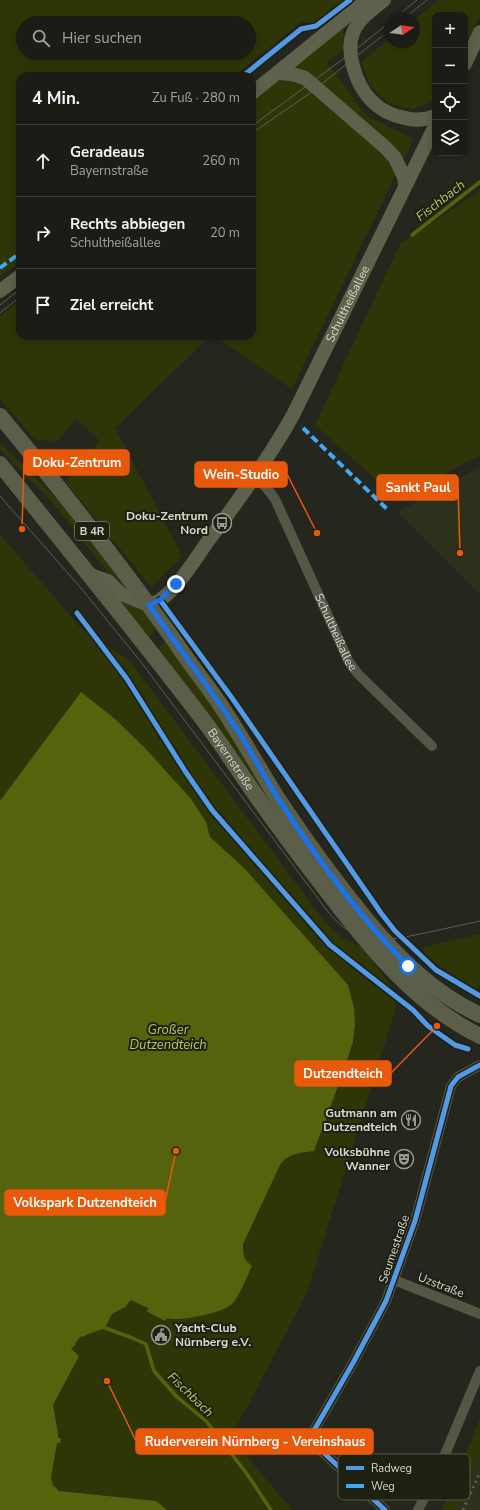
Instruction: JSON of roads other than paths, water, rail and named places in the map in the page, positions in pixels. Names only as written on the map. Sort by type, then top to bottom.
[{"type":"main road","points":[[256,90],[367,0]]},
{"type":"main road","points":[[384,0],[363,18],[352,33],[350,54],[358,82],[373,103],[387,113],[411,120],[432,117]]},
{"type":"main road","points":[[468,58],[480,32]]},
{"type":"main road","points":[[278,73],[292,74],[305,78],[376,138],[395,158],[404,177],[405,185]]},
{"type":"main road","name":"Schultheißallee","points":[[149,605],[160,600],[176,584],[255,479],[275,447],[293,415],[432,132]]},
{"type":"main road","points":[[0,291],[16,279]]},
{"type":"main road","name":"Bayernstraße","points":[[0,416],[110,553],[149,605],[230,719],[294,823],[354,905],[383,940],[408,966],[442,993],[480,1014]]},
{"type":"main road","name":"Bayernstraße","points":[[0,464],[195,710],[267,811],[369,945],[425,1001],[456,1023],[480,1036]]},
{"type":"main road","points":[[88,574],[108,581],[121,594],[149,605]]},
{"type":"street","name":"Schultheißallee","points":[[255,479],[265,486],[275,499],[349,662],[358,674],[432,746]]},
{"type":"street","name":"Seumestraße","points":[[338,1466],[309,1439],[353,1363],[386,1301],[415,1221],[450,1086],[458,1077],[480,1065]]},
{"type":"street","name":"Uzstraße","points":[[394,1280],[480,1314]]},
{"type":"street","points":[[445,1454],[480,1371]]},
{"type":"street","name":"Seumestraße","points":[[374,1500],[385,1510]]},
{"type":"street","points":[[418,1510],[423,1500]]},
{"type":"water","name":"Großer Dutzendteich","points":[[81,692],[115,719],[145,748],[191,799],[206,822],[210,837],[245,869],[348,985],[354,1008],[355,1024],[353,1042],[314,1151],[292,1155],[281,1163],[243,1244],[244,1256],[252,1266],[236,1300],[228,1307],[202,1316],[181,1319],[167,1318],[165,1321],[146,1311],[149,1309],[148,1308],[131,1300],[125,1307],[112,1314],[105,1328],[83,1337],[81,1336],[71,1349],[79,1356],[53,1405],[58,1438],[61,1438],[60,1443],[57,1443],[51,1478],[53,1485],[59,1491],[156,1501],[167,1510],[0,1510],[0,801]]},
{"type":"waterway","name":"Fischbach","points":[[412,235],[480,182]]},
{"type":"waterway","name":"Fischbach","points":[[105,1328],[146,1344],[154,1371],[177,1397],[206,1421],[247,1474],[271,1510]]},
{"type":"tram line","points":[[402,12],[417,0]]},
{"type":"tram line","points":[[412,12],[427,0]]},
{"type":"tram line","points":[[256,123],[350,54],[384,27]]},
{"type":"tram line","points":[[256,130],[309,94],[382,36]]},
{"type":"tram line","points":[[0,305],[16,292]]},
{"type":"tram line","points":[[0,313],[16,300]]},
{"type":"tram line","points":[[0,496],[80,587],[141,662],[329,913],[340,924],[351,932],[362,937],[385,939],[411,936],[480,921]]},
{"type":"railway","points":[[470,1494],[480,1472]]},
{"type":"railway","points":[[463,1510],[467,1500]]},
{"type":"place","name":"Doku-Zentrum Nord","points":[[222,523]]},
{"type":"place","name":"Doku-Zentrum","points":[[22,529]]},
{"type":"place","name":"Wein-Studio","points":[[317,533]]},
{"type":"place","name":"Sankt Paul","points":[[460,553]]},
{"type":"place","name":"Dutzendteich","points":[[437,1026]]},
{"type":"place","name":"Gutmann am Dutzendteich","points":[[411,1120]]},
{"type":"place","name":"Volkspark Dutzendteich","points":[[176,1151]]},
{"type":"place","name":"Volksbühne Wanner","points":[[404,1159]]},
{"type":"place","name":"Yacht-Club Nürnberg e.V.","points":[[161,1335]]},
{"type":"place","name":"Ruderverein Nürnberg - Vereinshaus","points":[[107,1381]]}]
